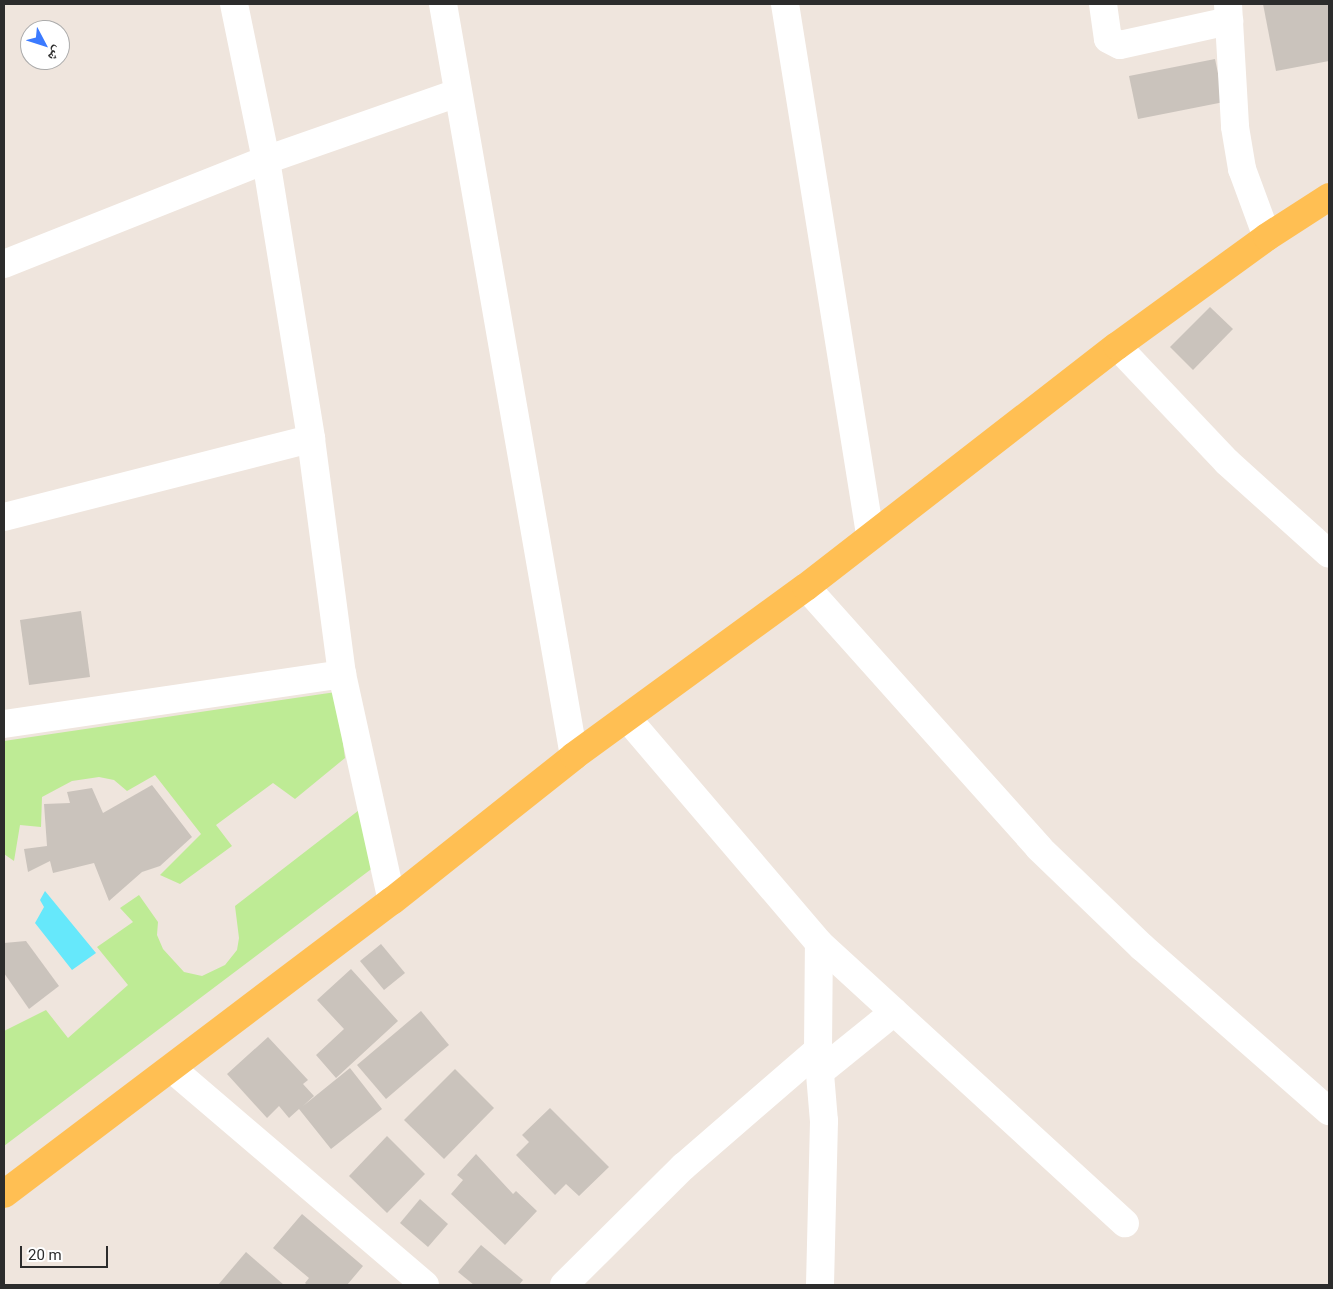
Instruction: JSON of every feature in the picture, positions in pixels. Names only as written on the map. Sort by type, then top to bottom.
[{"type":"main road","points":[[4,1194],[392,901],[574,756],[806,586],[870,534],[1117,346],[1267,237],[1329,197]]},
{"type":"street","points":[[234,4],[266,160],[311,439],[342,674],[392,901]]},
{"type":"street","points":[[443,4],[574,756]]},
{"type":"street","points":[[785,4],[870,534]]},
{"type":"street","points":[[1103,4],[1108,39],[1120,45],[1228,12],[1235,127],[1241,160],[1267,237]]},
{"type":"street","points":[[4,264],[266,160],[458,93]]},
{"type":"street","points":[[1117,346],[1227,462],[1329,554]]},
{"type":"street","points":[[4,517],[311,439]]},
{"type":"street","points":[[806,586],[1039,848],[1142,947],[1329,1111]]},
{"type":"street","points":[[4,724],[342,674]]},
{"type":"street","points":[[627,718],[818,943],[1125,1223]]},
{"type":"street","points":[[818,943],[820,1061],[824,1121],[820,1285]]},
{"type":"street","points":[[564,1285],[683,1167],[820,1061],[894,1012]]},
{"type":"street","points":[[171,1068],[425,1285]]},
{"type":"green space","points":[[336,692],[345,758],[295,799],[273,783],[216,825],[232,846],[180,884],[160,875],[201,834],[155,775],[127,791],[114,780],[99,777],[72,781],[42,797],[41,827],[20,825],[14,861],[4,854],[4,741]]},
{"type":"green space","points":[[363,807],[374,867],[4,1146],[4,1031],[46,1010],[68,1038],[128,985],[97,947],[133,922],[120,908],[139,895],[158,922],[157,935],[163,949],[184,972],[202,976],[225,965],[237,950],[239,938],[235,906]]},
{"type":"water","points":[[45,891],[96,953],[72,970],[35,923],[44,907],[40,900]]},
{"type":"building","points":[[1263,4],[1329,4],[1329,61],[1276,71]]},
{"type":"building","points":[[1215,59],[1224,102],[1138,119],[1129,76]]},
{"type":"building","points":[[1210,307],[1233,329],[1193,370],[1170,347]]},
{"type":"building","points":[[81,611],[90,677],[29,685],[20,620]]},
{"type":"building","points":[[152,785],[192,837],[160,866],[142,872],[109,901],[94,863],[53,873],[50,861],[28,872],[24,849],[47,846],[44,804],[70,803],[67,792],[92,788],[103,813]]},
{"type":"building","points":[[26,941],[59,986],[29,1009],[4,973],[4,943]]},
{"type":"building","points":[[381,944],[405,973],[384,990],[360,961]]},
{"type":"building","points":[[351,969],[398,1021],[336,1078],[316,1055],[344,1029],[317,1000]]},
{"type":"building","points":[[421,1011],[449,1045],[386,1099],[357,1065]]},
{"type":"building","points":[[268,1037],[308,1080],[303,1084],[314,1096],[303,1106],[350,1068],[382,1109],[331,1149],[299,1109],[289,1118],[279,1106],[267,1118],[227,1074]]},
{"type":"building","points":[[455,1069],[494,1108],[444,1159],[404,1120]]},
{"type":"building","points":[[550,1108],[609,1167],[579,1196],[566,1184],[555,1195],[516,1155],[529,1142],[522,1135]]},
{"type":"building","points":[[387,1136],[425,1174],[387,1213],[349,1176]]},
{"type":"building","points":[[476,1154],[513,1194],[516,1191],[537,1211],[505,1245],[451,1194],[463,1180],[457,1175]]},
{"type":"building","points":[[420,1199],[448,1224],[428,1247],[400,1223]]},
{"type":"building","points":[[302,1214],[363,1266],[347,1285],[307,1285],[305,1283],[309,1278],[273,1248]]},
{"type":"building","points":[[481,1245],[523,1280],[519,1285],[474,1285],[458,1272]]},
{"type":"building","points":[[246,1252],[284,1285],[218,1285]]}]
